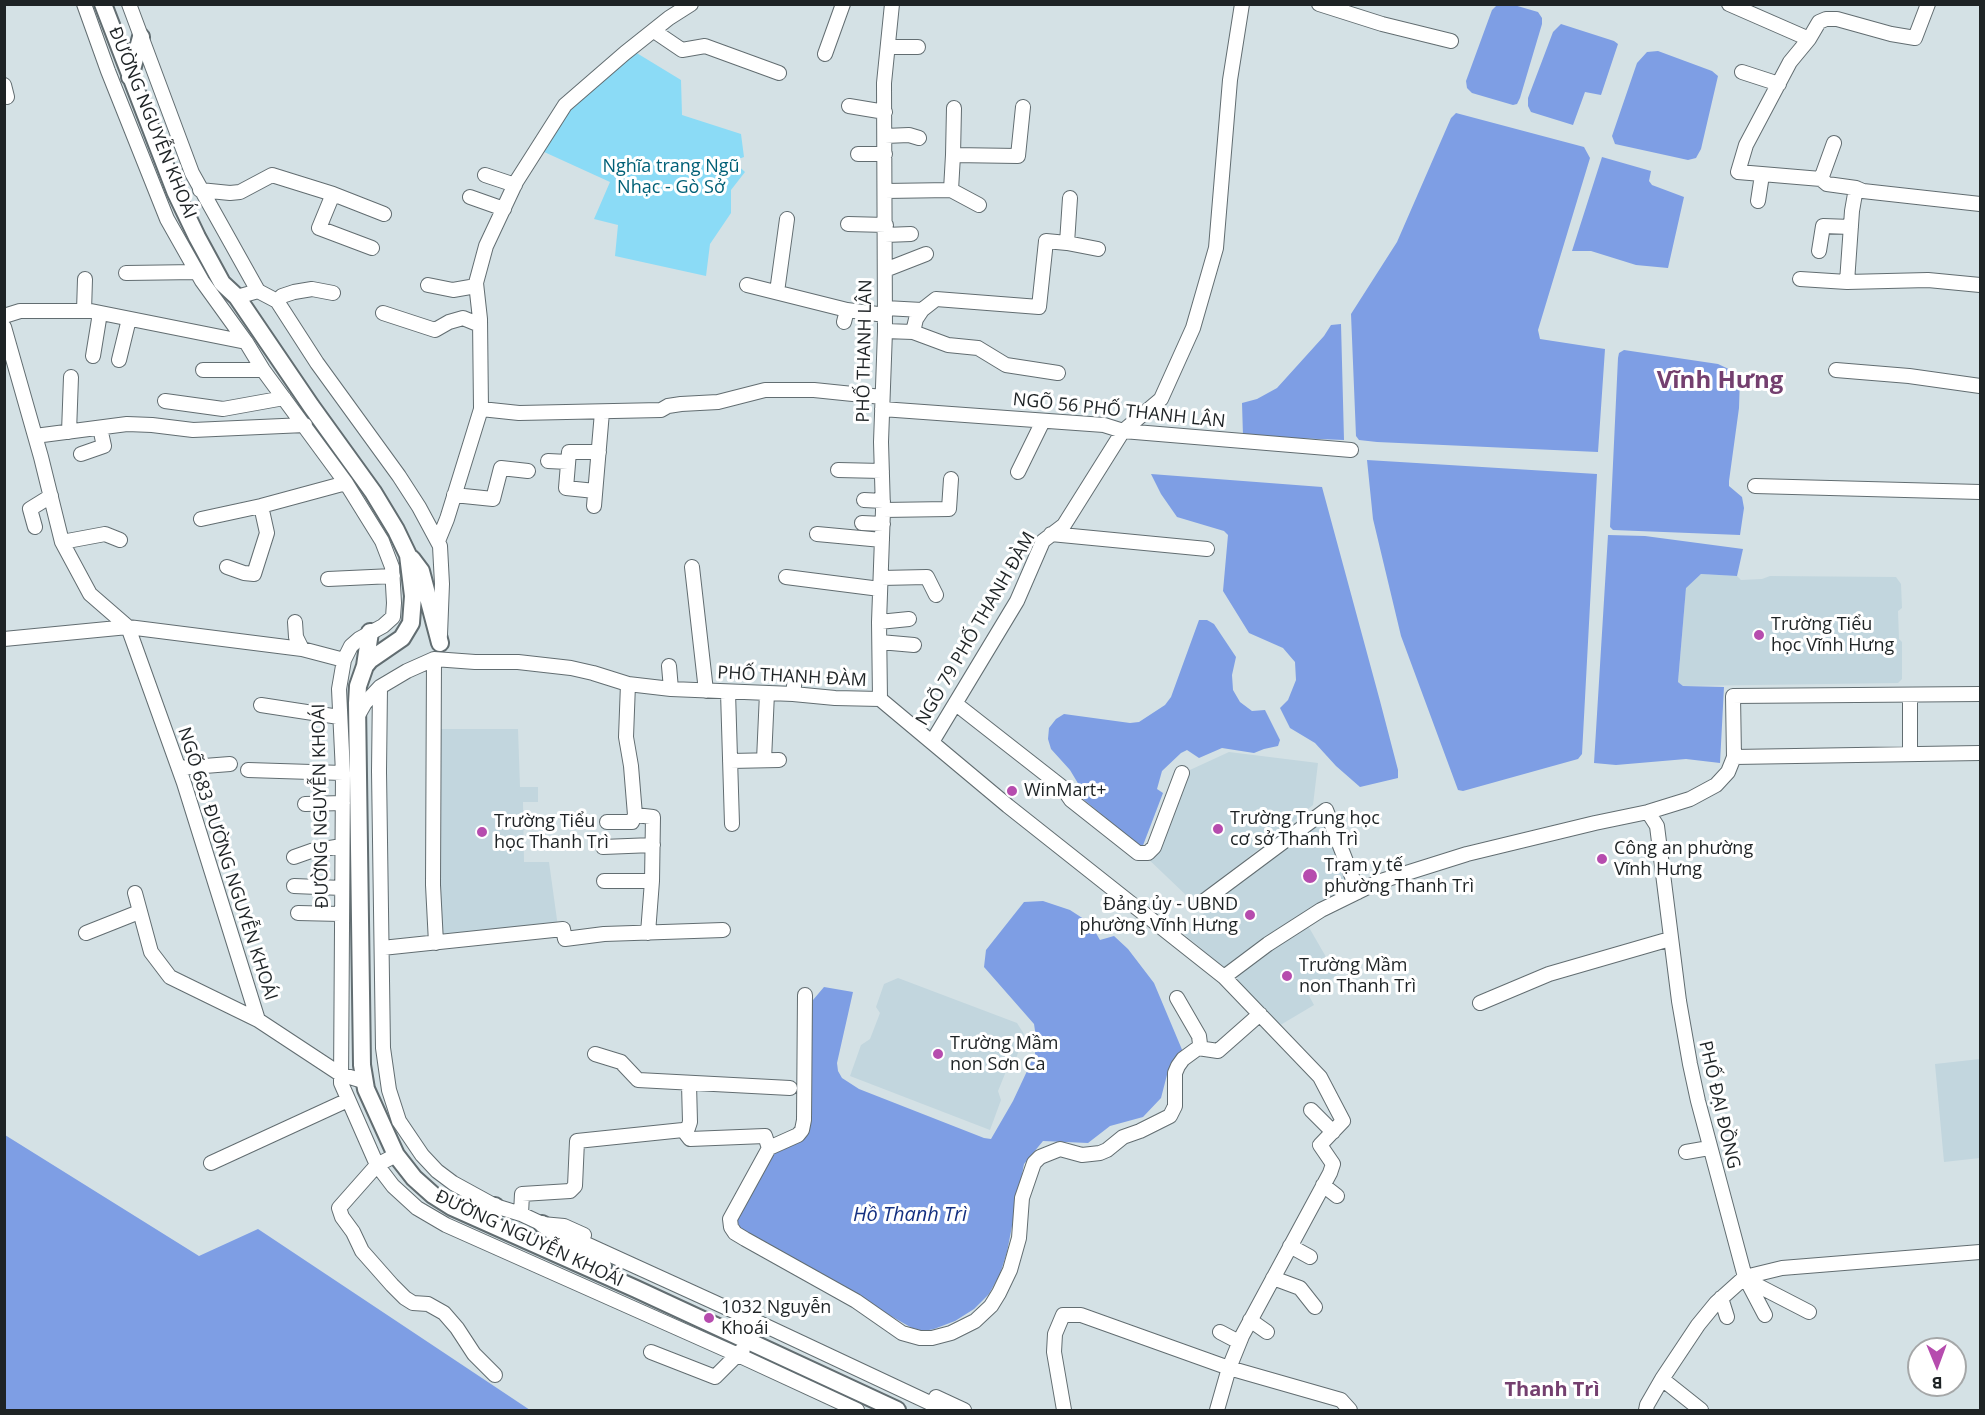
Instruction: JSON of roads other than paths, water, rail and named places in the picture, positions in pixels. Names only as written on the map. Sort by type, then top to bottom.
[{"type":"main road","name":"ĐƯỜNG NGUYỄN KHOÁI","points":[[103,4],[161,157],[197,237],[222,283],[237,297],[386,512],[408,555],[413,596],[411,623],[402,638],[365,666],[358,686],[357,717],[363,1081],[375,1113],[396,1155],[414,1178],[433,1196],[452,1207],[897,1410]]},
{"type":"main road","points":[[130,77],[141,37]]},
{"type":"main road","points":[[408,555],[421,571],[440,643]]},
{"type":"main road","points":[[365,666],[370,632]]},
{"type":"main road","points":[[452,1207],[495,1206]]},
{"type":"main road","points":[[543,1224],[636,1289]]},
{"type":"street","name":"ĐƯỜNG NGUYỄN KHOÁI","points":[[84,4],[167,219],[197,272],[263,370],[346,483],[382,541],[389,558],[393,576],[393,617],[351,646],[344,660],[339,689],[343,773],[340,1074],[341,1083],[377,1165],[393,1186],[417,1208],[446,1226],[857,1410]]},
{"type":"street","name":"ĐƯỜNG NGUYỄN KHOÁI","points":[[129,4],[186,160],[200,190],[258,291]]},
{"type":"street","points":[[438,541],[481,409],[480,325],[476,286],[486,246],[515,184],[566,105],[654,31],[691,4]]},
{"type":"street","points":[[825,54],[843,4]]},
{"type":"street","name":"PHỐ THANH LÂN","points":[[880,699],[879,622],[883,512],[882,403],[886,230],[884,83],[892,4]]},
{"type":"street","name":"NGÕ 79 PHỐ THANH ĐÀM","points":[[932,742],[1017,601],[1043,542],[1064,525],[1123,430],[1161,399],[1193,328],[1216,248],[1230,80],[1242,4]]},
{"type":"street","points":[[1319,4],[1382,24],[1451,41]]},
{"type":"street","points":[[1729,4],[1809,39]]},
{"type":"street","points":[[1928,4],[1915,38],[1832,19],[1819,22],[1809,39],[1790,62],[1746,145],[1738,172],[1821,179],[1827,184],[1863,191],[1980,204]]},
{"type":"street","points":[[654,31],[682,50],[705,46],[779,73]]},
{"type":"street","points":[[888,47],[918,47]]},
{"type":"street","points":[[1742,72],[1779,84]]},
{"type":"street","points":[[849,106],[885,112]]},
{"type":"street","points":[[953,155],[1017,156],[1023,107]]},
{"type":"street","points":[[951,190],[954,108]]},
{"type":"street","points":[[885,136],[909,135],[919,138]]},
{"type":"street","points":[[1821,179],[1834,143]]},
{"type":"street","points":[[858,154],[885,154]]},
{"type":"street","points":[[161,157],[186,160]]},
{"type":"street","points":[[200,190],[240,192],[273,175],[333,194],[384,214]]},
{"type":"street","points":[[1758,201],[1762,175]]},
{"type":"street","points":[[485,176],[515,184]]},
{"type":"street","points":[[1847,282],[1856,188]]},
{"type":"street","points":[[885,191],[951,190],[979,205]]},
{"type":"street","points":[[333,194],[320,228],[372,248]]},
{"type":"street","points":[[470,197],[504,209]]},
{"type":"street","points":[[1067,243],[1070,198]]},
{"type":"street","points":[[777,292],[787,219]]},
{"type":"street","points":[[848,224],[911,234]]},
{"type":"street","points":[[1819,251],[1823,226],[1851,227]]},
{"type":"street","points":[[913,332],[916,319],[922,310],[936,299],[1039,307],[1046,241],[1098,249]]},
{"type":"street","points":[[885,270],[927,254]]},
{"type":"street","points":[[126,273],[197,272]]},
{"type":"street","points":[[84,311],[86,279]]},
{"type":"street","points":[[1800,279],[1847,282],[1928,280],[1980,285]]},
{"type":"street","points":[[428,285],[453,290],[476,286]]},
{"type":"street","points":[[747,285],[777,292],[846,316],[885,311],[922,310]]},
{"type":"street","points":[[277,301],[282,296],[294,292],[312,290],[333,293]]},
{"type":"street","points":[[237,297],[258,291],[277,301],[317,363],[399,476],[438,541],[442,584],[440,643],[438,654],[434,659],[436,943]]},
{"type":"street","points":[[4,316],[20,311],[84,311],[246,342]]},
{"type":"street","points":[[93,356],[100,313]]},
{"type":"street","points":[[383,313],[435,330],[449,322],[463,318],[480,325]]},
{"type":"street","points":[[119,360],[129,319]]},
{"type":"street","points":[[4,327],[62,542],[90,594],[128,627]]},
{"type":"street","points":[[885,331],[913,332],[948,345],[978,348],[1006,365],[1058,373]]},
{"type":"street","points":[[203,370],[263,370]]},
{"type":"street","points":[[1836,370],[1909,376],[1980,386]]},
{"type":"street","points":[[69,432],[71,377]]},
{"type":"street","name":"NGÕ 56 PHỐ THANH LÂN","points":[[481,409],[519,413],[661,410],[668,406],[681,404],[718,402],[765,390],[814,390],[882,403],[1104,426],[1123,430],[1351,450]]},
{"type":"street","points":[[165,401],[223,409],[284,398]]},
{"type":"street","points":[[594,506],[602,412]]},
{"type":"street","points":[[1018,472],[1043,421]]},
{"type":"street","points":[[35,436],[144,424],[194,430],[305,425]]},
{"type":"street","points":[[81,454],[104,446],[100,428]]},
{"type":"street","points":[[595,491],[566,488],[569,452],[599,452]]},
{"type":"street","points":[[548,461],[568,462]]},
{"type":"street","points":[[454,495],[494,499],[501,468],[528,471]]},
{"type":"street","points":[[838,470],[882,471]]},
{"type":"street","points":[[862,523],[883,512],[949,509],[951,479]]},
{"type":"street","points":[[201,519],[261,506],[346,483]]},
{"type":"street","points":[[1755,486],[1980,492]]},
{"type":"street","points":[[35,527],[30,509],[51,496]]},
{"type":"street","points":[[864,500],[883,512]]},
{"type":"street","points":[[227,567],[254,574],[267,532],[261,506]]},
{"type":"street","points":[[62,542],[105,534],[120,540]]},
{"type":"street","points":[[817,534],[882,540]]},
{"type":"street","points":[[1051,534],[1207,549]]},
{"type":"street","points":[[693,567],[706,692]]},
{"type":"street","points":[[328,579],[393,576]]},
{"type":"street","points":[[786,577],[881,584],[927,577],[936,595]]},
{"type":"street","points":[[879,622],[909,619]]},
{"type":"street","points":[[295,622],[296,637],[302,649]]},
{"type":"street","points":[[4,639],[128,627],[302,649],[344,660]]},
{"type":"street","name":"NGÕ 683 ĐƯỜNG NGUYỄN KHOÁI","points":[[128,627],[179,768],[258,1020],[340,1074],[363,1081]]},
{"type":"street","points":[[880,642],[914,645]]},
{"type":"street","name":"PHỐ THANH ĐÀM","points":[[357,717],[365,703],[380,687],[434,659],[518,662],[571,668],[628,684],[671,689],[880,699],[1008,806],[1224,976],[1320,1077],[1343,1121],[1332,1132]]},
{"type":"street","points":[[669,666],[671,689]]},
{"type":"street","points":[[793,694],[795,678]]},
{"type":"street","points":[[607,822],[632,822],[635,815],[626,737],[628,684]]},
{"type":"street","name":"ĐƯỜNG NGUYỄN KHOÁI","points":[[380,687],[383,1048],[389,1090],[399,1121],[422,1155],[437,1171],[453,1183],[495,1206],[521,1214],[945,1410]]},
{"type":"street","points":[[728,692],[732,824]]},
{"type":"street","points":[[764,760],[767,693]]},
{"type":"street","points":[[1224,976],[1321,910],[1415,869],[1467,854],[1648,812],[1690,799],[1716,785],[1728,772],[1734,757],[1733,696],[1980,694]]},
{"type":"street","points":[[1910,695],[1910,754]]},
{"type":"street","points":[[956,704],[1062,788],[1071,800],[1138,854],[1148,853],[1154,847],[1182,773]]},
{"type":"street","points":[[261,705],[339,717]]},
{"type":"street","points":[[1734,757],[1980,753]]},
{"type":"street","points":[[730,761],[779,760]]},
{"type":"street","points":[[179,768],[230,764]]},
{"type":"street","points":[[248,770],[343,773]]},
{"type":"street","points":[[305,804],[342,803]]},
{"type":"street","points":[[1204,901],[1326,810],[1358,892]]},
{"type":"street","name":"PHỐ ĐẠI ĐỒNG","points":[[1648,812],[1657,826],[1690,1064],[1709,1148],[1746,1278],[1765,1315]]},
{"type":"street","points":[[635,815],[653,818],[648,933]]},
{"type":"street","points":[[603,847],[653,845]]},
{"type":"street","points":[[294,857],[311,851],[342,846]]},
{"type":"street","points":[[604,881],[652,881]]},
{"type":"street","points":[[294,886],[342,888]]},
{"type":"street","points":[[135,893],[151,952],[170,977],[258,1020]]},
{"type":"street","points":[[86,933],[139,912]]},
{"type":"street","points":[[298,913],[341,914]]},
{"type":"street","points":[[382,948],[563,929],[565,939],[604,934],[723,930]]},
{"type":"street","points":[[1480,1003],[1549,974],[1671,939]]},
{"type":"street","points":[[805,995],[802,1130],[798,1135],[769,1148],[730,1219],[731,1227],[735,1233],[856,1301],[902,1333],[920,1338],[932,1338],[951,1333],[975,1321],[992,1306],[1010,1270],[1016,1248],[1022,1198],[1034,1163],[1040,1157],[1060,1149],[1082,1155],[1100,1153],[1123,1137],[1170,1116],[1175,1107],[1175,1073],[1183,1059],[1198,1048],[1218,1051],[1260,1014]]},
{"type":"street","points":[[1177,998],[1198,1036],[1198,1048]]},
{"type":"street","points":[[595,1054],[621,1062],[638,1080],[790,1088]]},
{"type":"street","points":[[521,1214],[522,1194],[570,1191],[576,1186],[577,1141],[688,1128],[690,1122],[689,1084]]},
{"type":"street","points":[[211,1163],[348,1100]]},
{"type":"street","points":[[1217,1410],[1239,1342],[1333,1164],[1320,1146],[1332,1132],[1311,1110]]},
{"type":"street","points":[[682,1130],[690,1139],[765,1136],[769,1148]]},
{"type":"street","points":[[1686,1152],[1709,1148]]},
{"type":"street","points":[[396,1155],[377,1165],[339,1208],[342,1217],[353,1232],[362,1251],[392,1285],[413,1303],[428,1304],[444,1313],[474,1354],[495,1375]]},
{"type":"street","points":[[1323,1185],[1337,1196]]},
{"type":"street","name":"ĐƯỜNG NGUYỄN KHOÁI","points":[[543,1224],[564,1226],[754,1311],[964,1410]]},
{"type":"street","points":[[1290,1246],[1310,1257]]},
{"type":"street","points":[[1646,1410],[1662,1379],[1698,1326],[1726,1293],[1746,1278],[1782,1268],[1980,1252]]},
{"type":"street","points":[[1273,1278],[1300,1288],[1315,1307]]},
{"type":"street","points":[[1746,1278],[1809,1312]]},
{"type":"street","points":[[1726,1293],[1727,1317]]},
{"type":"street","points":[[1064,1410],[1054,1352],[1055,1334],[1063,1315],[1081,1315],[1229,1368],[1341,1400],[1350,1410]]},
{"type":"street","points":[[1250,1320],[1267,1332]]},
{"type":"street","points":[[1220,1332],[1239,1342]]},
{"type":"street","points":[[651,1352],[715,1377],[749,1342]]},
{"type":"street","points":[[1662,1379],[1701,1410]]},
{"type":"water","points":[[1497,5],[1514,5],[1538,12],[1542,18],[1520,98],[1517,104],[1513,105],[1472,93],[1467,88],[1466,81],[1492,10]]},
{"type":"water","points":[[1561,24],[1618,44],[1601,95],[1585,92],[1573,125],[1531,112],[1528,106],[1528,98],[1553,32]]},
{"type":"water","points":[[1658,51],[1712,71],[1718,76],[1701,149],[1696,158],[1688,160],[1615,144],[1612,136],[1637,63],[1647,52]]},
{"type":"water","points":[[1456,113],[1584,147],[1590,158],[1538,330],[1540,339],[1605,349],[1598,452],[1377,442],[1359,440],[1356,436],[1351,314],[1397,242],[1451,118]]},
{"type":"water","points":[[1602,157],[1651,171],[1649,181],[1652,185],[1684,197],[1668,268],[1636,265],[1591,251],[1572,251]]},
{"type":"water","points":[[1341,324],[1344,440],[1243,436],[1242,403],[1257,399],[1277,388],[1324,336],[1331,325]]},
{"type":"water","points":[[1624,350],[1718,364],[1735,372],[1740,378],[1739,408],[1729,486],[1742,497],[1744,508],[1740,535],[1613,530],[1610,527],[1618,358],[1619,353]]},
{"type":"water","points":[[1367,460],[1597,474],[1582,754],[1578,759],[1463,791],[1458,790],[1401,636],[1373,519]]},
{"type":"water","points":[[1151,474],[1322,487],[1380,701],[1398,770],[1398,778],[1360,787],[1315,743],[1290,728],[1280,708],[1288,700],[1296,680],[1295,662],[1283,648],[1249,633],[1223,591],[1228,535],[1224,531],[1177,517]]},
{"type":"water","points":[[1608,535],[1645,536],[1743,549],[1737,576],[1701,574],[1686,588],[1678,682],[1683,686],[1724,687],[1720,763],[1686,759],[1616,765],[1594,763]]},
{"type":"water","points":[[1199,620],[1207,620],[1214,624],[1236,657],[1232,675],[1233,690],[1240,702],[1252,711],[1265,710],[1280,740],[1278,746],[1254,753],[1222,748],[1199,758],[1187,750],[1181,753],[1162,771],[1157,789],[1163,793],[1142,848],[1083,799],[1079,785],[1070,770],[1051,749],[1048,739],[1049,728],[1056,719],[1064,714],[1130,723],[1139,722],[1165,705],[1171,697]]},
{"type":"water","name":"Hồ Thanh Trì","points":[[1043,901],[1070,910],[1090,923],[1100,940],[1114,936],[1128,949],[1154,983],[1183,1052],[1168,1071],[1161,1098],[1143,1117],[1110,1126],[1088,1143],[1043,1141],[1024,1164],[1007,1252],[1000,1274],[989,1294],[974,1309],[955,1321],[924,1331],[912,1328],[745,1233],[737,1219],[770,1154],[805,1134],[811,1121],[810,1012],[813,1000],[824,987],[853,992],[837,1063],[842,1078],[859,1089],[991,1139],[1013,1101],[1035,1054],[1036,1037],[1034,1024],[984,967],[986,950],[1024,902]]},
{"type":"water","points":[[5,1135],[199,1256],[258,1229],[530,1410],[5,1410]]},
{"type":"place","name":"Trường Tiểu học Vĩnh Hưng","points":[[1759,635]]},
{"type":"place","name":"WinMart+","points":[[1012,791]]},
{"type":"place","name":"Trường Trung học cơ sở Thanh Trì","points":[[1218,829]]},
{"type":"place","name":"Trường Tiểu học Thanh Trì","points":[[482,832]]},
{"type":"place","name":"Công an phường Vĩnh Hưng","points":[[1602,859]]},
{"type":"place","name":"Trạm y tế phường Thanh Trì","points":[[1310,876]]},
{"type":"place","name":"Đảng ủy - UBND phường Vĩnh Hưng","points":[[1250,915]]},
{"type":"place","name":"Trường Mầm non Thanh Trì","points":[[1287,976]]},
{"type":"place","name":"Trường Mầm non Sơn Ca","points":[[938,1054]]},
{"type":"place","name":"1032 Nguyễn Khoái","points":[[709,1318]]},
{"type":"district","name":"Vĩnh Hưng","points":[[1720,381]]},
{"type":"district","name":"Thanh Trì","points":[[1552,1390]]},
{"type":"park label","name":"Nghĩa trang Ngũ Nhạc - Gò Sở","points":[[671,177]]}]
